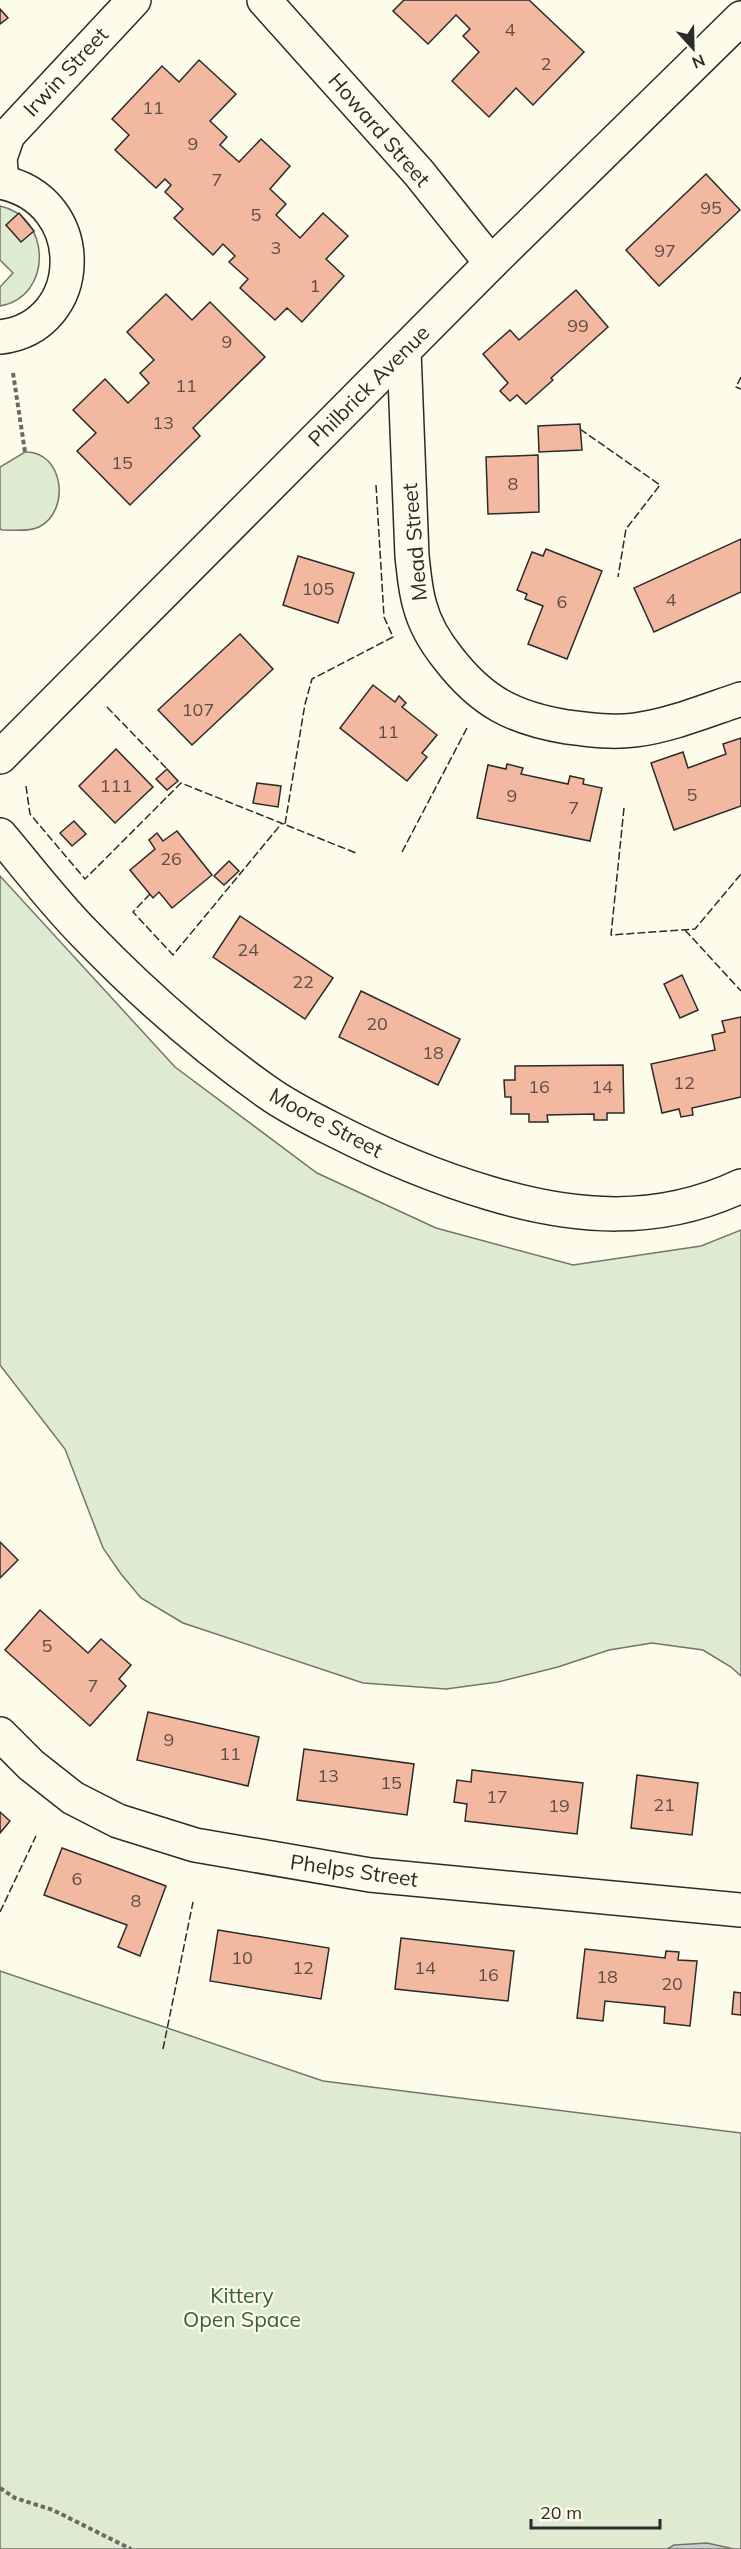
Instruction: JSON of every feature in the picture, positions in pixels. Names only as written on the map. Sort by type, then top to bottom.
[{"type":"street","name":"Irwin Street","points":[[4,337],[29,328],[47,313],[63,287],[68,259],[63,233],[53,213],[46,205],[21,188],[1,182],[0,158],[8,135],[134,0]]},
{"type":"street","name":"Howard Street","points":[[264,0],[419,173],[491,263]]},
{"type":"street","name":"Philbrick Avenue","points":[[0,757],[491,263],[741,18]]},
{"type":"street","name":"Mead Street","points":[[404,351],[412,556],[420,608],[431,633],[447,658],[476,691],[510,711],[548,723],[618,732],[639,730],[741,699]]},
{"type":"street","name":"Moore Street","points":[[0,835],[84,933],[130,980],[212,1050],[268,1093],[378,1152],[436,1177],[518,1202],[597,1215],[669,1210],[697,1203],[741,1186]]},
{"type":"street","name":"Phelps Street","points":[[0,1734],[31,1765],[73,1798],[118,1821],[195,1845],[370,1875],[741,1910]]},
{"type":"path","points":[[4,337],[25,452]]},
{"type":"path","points":[[0,2488],[15,2498],[53,2510],[131,2549]]},
{"type":"green space","points":[[0,206],[17,213],[29,225],[37,240],[39,257],[37,273],[30,288],[17,300],[0,306],[0,287],[13,273],[0,260]]},
{"type":"green space","points":[[25,452],[38,454],[48,461],[55,471],[59,483],[56,508],[49,519],[35,529],[2,530],[0,529],[0,467]]},
{"type":"green space","points":[[0,876],[175,1067],[317,1173],[436,1228],[573,1265],[701,1246],[741,1230],[741,1676],[703,1650],[652,1643],[609,1650],[558,1667],[498,1682],[446,1689],[363,1683],[183,1623],[141,1598],[103,1548],[65,1449],[0,1365]]},
{"type":"green space","name":"Kittery Open Space","points":[[0,1971],[323,2081],[741,2133],[741,2549],[0,2549]]},
{"type":"shaded area","points":[[707,2543],[734,2549],[667,2549],[674,2545]]},
{"type":"building","points":[[404,0],[529,0],[584,52],[533,105],[516,88],[489,117],[452,81],[479,52],[463,36],[470,29],[456,15],[428,44],[393,11]]},
{"type":"building","points":[[0,9],[8,18],[0,24]]},
{"type":"building","points":[[199,60],[236,94],[210,121],[227,137],[220,145],[239,162],[261,139],[290,166],[270,189],[286,204],[276,215],[300,238],[323,213],[348,236],[326,259],[344,276],[302,322],[287,308],[275,320],[240,288],[248,279],[229,262],[235,256],[223,244],[213,255],[174,218],[183,209],[165,192],[171,185],[165,179],[156,188],[115,150],[129,135],[112,119],[162,66],[179,82]]},
{"type":"building","points":[[706,174],[740,210],[659,286],[626,250]]},
{"type":"building","points":[[19,213],[34,231],[21,242],[6,225]]},
{"type":"building","points":[[576,290],[608,327],[551,378],[553,380],[526,404],[517,395],[510,401],[500,391],[508,383],[483,354],[510,330],[519,340]]},
{"type":"building","points":[[166,294],[192,320],[210,302],[265,357],[193,428],[200,436],[130,505],[77,451],[96,433],[73,410],[105,379],[128,403],[149,383],[140,373],[154,360],[127,332]]},
{"type":"building","points":[[580,424],[582,450],[539,452],[538,426]]},
{"type":"building","points":[[538,455],[539,512],[488,514],[486,457]]},
{"type":"building","points":[[741,539],[741,592],[654,632],[634,588]]},
{"type":"building","points":[[546,549],[602,571],[567,659],[528,644],[543,606],[525,599],[527,594],[517,590],[532,552],[543,556]]},
{"type":"building","points":[[298,556],[354,573],[338,623],[283,605]]},
{"type":"building","points":[[240,634],[273,669],[192,745],[158,710]]},
{"type":"building","points":[[373,685],[395,702],[399,696],[406,703],[402,707],[437,735],[422,753],[427,757],[407,781],[340,728]]},
{"type":"building","points":[[741,738],[741,806],[674,830],[651,763],[683,752],[688,768],[726,754],[723,744]]},
{"type":"building","points":[[116,749],[153,787],[115,823],[79,786]]},
{"type":"building","points":[[507,764],[523,768],[521,774],[568,784],[570,776],[584,779],[583,784],[602,788],[590,841],[477,818],[488,765],[506,769]]},
{"type":"building","points":[[167,769],[178,781],[167,790],[156,779]]},
{"type":"building","points":[[257,783],[281,786],[278,807],[253,803]]},
{"type":"building","points":[[74,821],[86,834],[72,846],[60,833]]},
{"type":"building","points":[[177,831],[212,875],[172,908],[159,892],[153,898],[130,870],[155,849],[149,840],[157,833],[163,841]]},
{"type":"building","points":[[229,861],[239,871],[224,885],[214,876]]},
{"type":"building","points":[[240,916],[333,978],[305,1019],[213,957]]},
{"type":"building","points":[[682,975],[698,1010],[680,1018],[664,984]]},
{"type":"building","points":[[361,991],[460,1039],[438,1085],[339,1037]]},
{"type":"building","points":[[741,1017],[741,1097],[692,1108],[693,1115],[681,1117],[679,1109],[662,1113],[651,1064],[715,1050],[712,1035],[725,1032],[722,1021]]},
{"type":"building","points":[[623,1065],[624,1113],[607,1113],[607,1120],[594,1120],[594,1114],[547,1115],[548,1122],[529,1122],[529,1114],[511,1114],[511,1097],[505,1097],[504,1080],[515,1080],[515,1066]]},
{"type":"building","points":[[0,1542],[18,1560],[0,1578]]},
{"type":"building","points":[[40,1610],[88,1653],[101,1639],[131,1665],[119,1679],[126,1686],[90,1726],[5,1650]]},
{"type":"building","points":[[148,1712],[259,1737],[248,1786],[137,1760]]},
{"type":"building","points":[[304,1749],[414,1764],[407,1815],[297,1800]]},
{"type":"building","points":[[472,1770],[583,1783],[577,1834],[465,1821],[467,1804],[454,1802],[457,1780],[471,1782]]},
{"type":"building","points":[[637,1775],[698,1783],[692,1835],[631,1828]]},
{"type":"building","points":[[0,1812],[10,1821],[0,1833]]},
{"type":"building","points":[[62,1848],[166,1886],[140,1956],[118,1947],[127,1925],[44,1895]]},
{"type":"building","points":[[218,1930],[329,1948],[321,1999],[210,1981]]},
{"type":"building","points":[[401,1938],[514,1951],[508,2001],[395,1989]]},
{"type":"building","points":[[585,1949],[665,1958],[666,1951],[679,1952],[678,1960],[697,1961],[690,2026],[664,2023],[665,2007],[605,2001],[603,2021],[577,2018]]},
{"type":"building","points":[[734,1992],[741,1993],[741,2015],[732,2014]]},
{"type":"fence","points":[[741,377],[736,387],[741,389]]},
{"type":"fence","points":[[580,429],[660,485],[626,529],[618,577]]},
{"type":"fence","points":[[285,824],[305,704],[312,679],[393,637],[384,617],[376,485]]},
{"type":"fence","points":[[107,707],[168,770]]},
{"type":"fence","points":[[402,852],[468,726]]},
{"type":"fence","points":[[26,786],[30,814],[85,879],[181,783],[356,853]]},
{"type":"fence","points":[[624,808],[611,935],[695,929],[741,874]]},
{"type":"fence","points":[[150,894],[133,912],[173,955],[282,823]]},
{"type":"fence","points":[[685,930],[741,991]]},
{"type":"fence","points":[[0,1912],[36,1836]]},
{"type":"fence","points":[[163,2049],[193,1902]]}]
